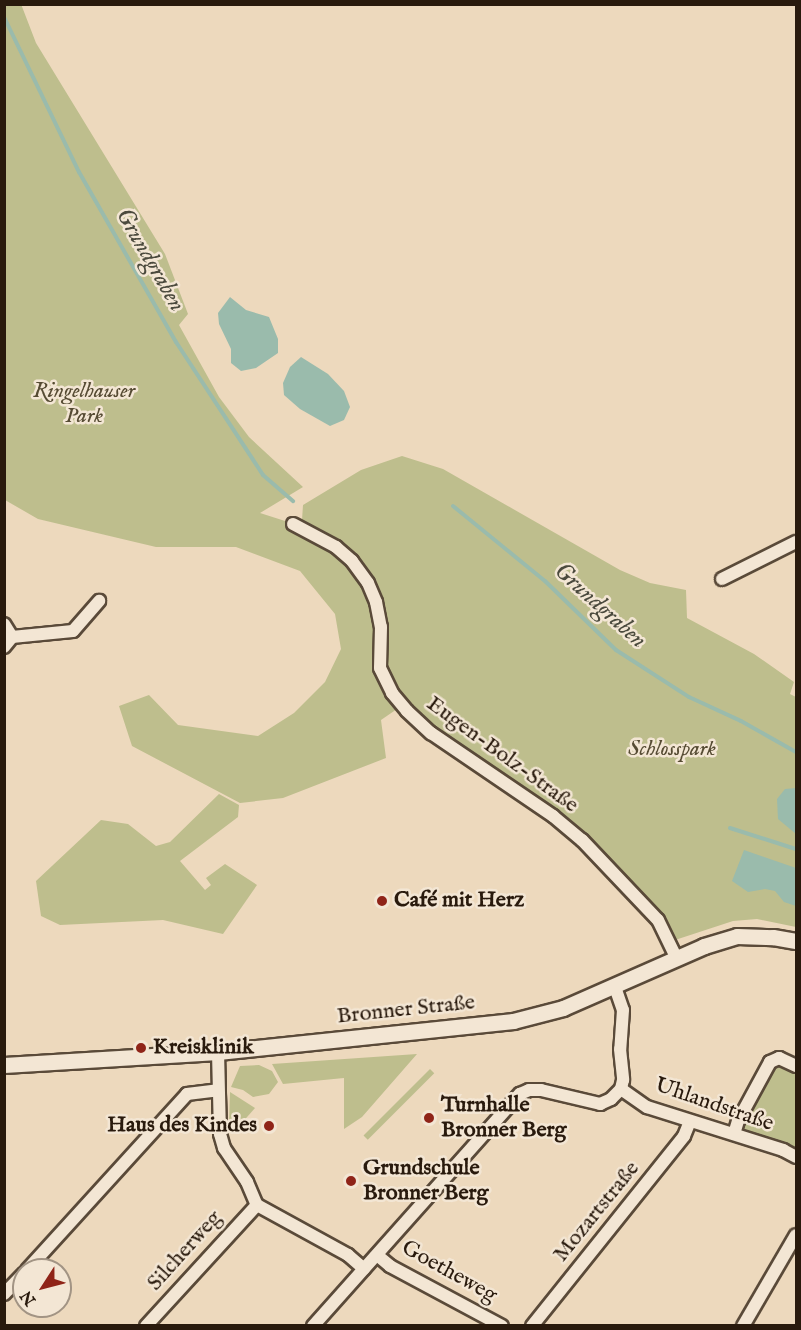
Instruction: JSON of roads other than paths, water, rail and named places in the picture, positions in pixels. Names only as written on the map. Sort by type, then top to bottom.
[{"type":"street","name":"Eugen-Bolz-Straße","points":[[292,524],[336,547],[352,561],[368,582],[376,602],[381,627],[380,668],[392,693],[407,711],[431,732],[553,816],[582,840],[658,920],[676,957]]},
{"type":"street","points":[[722,579],[796,542]]},
{"type":"street","points":[[4,624],[8,642],[73,631],[99,601]]},
{"type":"street","name":"Bronner Straße","points":[[4,1065],[218,1052],[513,1021],[563,1008],[615,987],[676,957],[737,936],[773,937],[796,941]]},
{"type":"street","name":"Uhlandstraße","points":[[377,1255],[520,1094],[529,1090],[542,1090],[600,1104],[611,1099],[621,1089],[623,1080],[620,1049],[622,1010],[615,987]]},
{"type":"street","points":[[218,1052],[220,1134],[224,1148],[247,1182],[257,1205],[348,1255],[364,1269]]},
{"type":"street","points":[[734,1134],[738,1121],[770,1062],[778,1058],[796,1066]]},
{"type":"street","name":"Uhlandstraße","points":[[621,1089],[647,1107],[734,1134],[796,1157]]},
{"type":"street","points":[[37,1258],[187,1094],[218,1090]]},
{"type":"street","name":"Mozartstraße","points":[[532,1326],[684,1136],[690,1121]]},
{"type":"street","name":"Silcherweg","points":[[147,1326],[257,1205]]},
{"type":"street","points":[[743,1326],[796,1235]]},
{"type":"street","points":[[313,1326],[377,1255]]},
{"type":"street","name":"Goetheweg","points":[[377,1255],[390,1266],[502,1326]]},
{"type":"waterway","name":"Grundgraben","points":[[4,17],[79,172],[176,342],[263,475],[293,501]]},
{"type":"waterway","name":"Grundgraben","points":[[453,506],[545,581],[616,650],[689,697],[741,721],[796,752]]},
{"type":"waterway","points":[[730,828],[796,849]]},
{"type":"place","name":"Café mit Herz","points":[[382,901]]},
{"type":"place","name":"Kreisklinik","points":[[141,1048]]},
{"type":"place","name":"Turnhalle Bronner Berg","points":[[429,1118]]},
{"type":"place","name":"Haus des Kindes","points":[[269,1126]]},
{"type":"place","name":"Grundschule Bronner Berg","points":[[351,1181]]},
{"type":"park label","name":"Ringelhauser Park","points":[[84,404]]},
{"type":"park label","name":"Schlosspark","points":[[672,750]]}]
